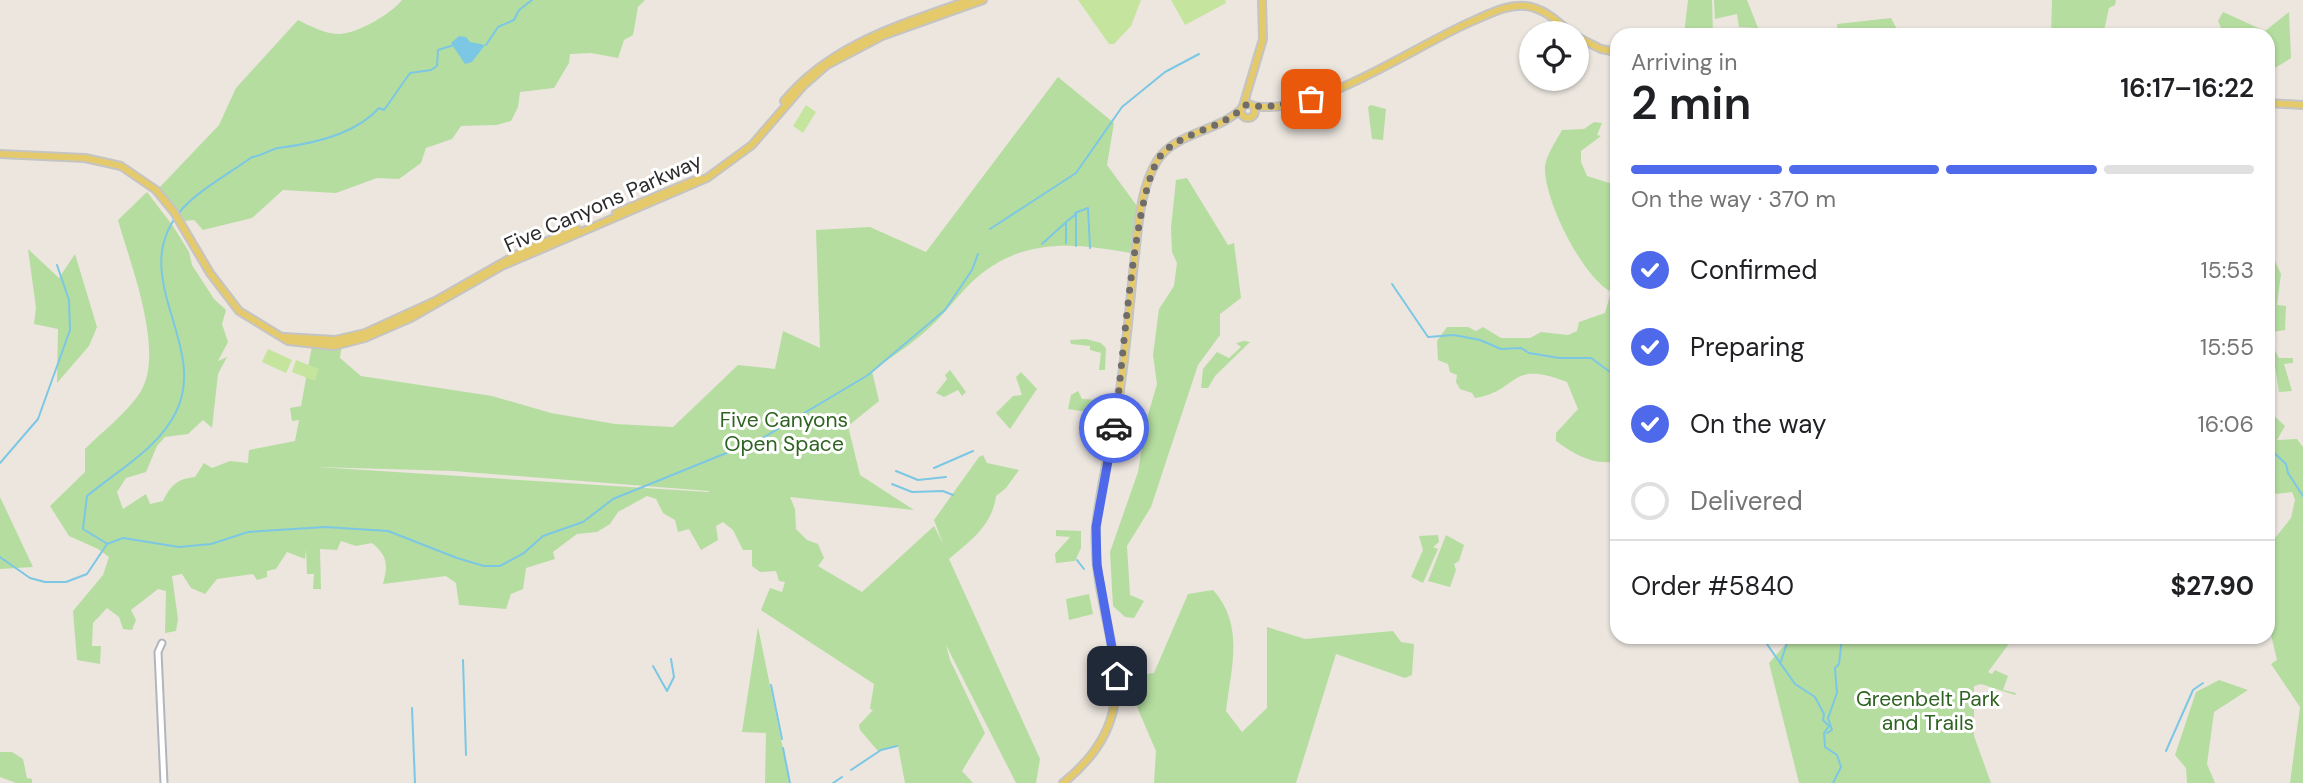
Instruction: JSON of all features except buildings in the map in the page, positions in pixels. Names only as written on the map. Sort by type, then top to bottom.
[{"type":"main road","name":"Five Canyons Parkway","points":[[284,337],[335,340],[365,334],[435,301],[523,251],[700,178],[725,163],[752,140],[797,85],[834,55],[880,32],[969,0]]},
{"type":"main road","name":"Five Canyons Parkway","points":[[0,154],[101,160],[121,166],[156,190],[215,281],[239,311],[288,341],[323,346],[365,338],[439,304],[502,266],[687,188],[740,157],[803,86],[827,65],[882,36],[983,0]]},
{"type":"main road","points":[[1243,111],[1264,29],[1262,0]]},
{"type":"main road","points":[[1063,783],[1090,760],[1104,739],[1116,702],[1117,676],[1097,565],[1096,527],[1119,400],[1145,191],[1162,154],[1173,145],[1243,111],[1329,93],[1432,39],[1505,8],[1534,8],[1554,21]]},
{"type":"main road","points":[[1589,43],[1610,51]]},
{"type":"main road","points":[[1243,111],[1250,118],[1253,108],[1250,87]]},
{"type":"main road","points":[[2275,103],[2303,105]]},
{"type":"street","points":[[162,643],[158,652],[164,783]]},
{"type":"green space","points":[[402,0],[645,0],[638,7],[633,35],[624,40],[618,58],[591,53],[570,54],[569,63],[554,88],[520,92],[518,107],[511,121],[496,125],[461,126],[452,139],[426,148],[421,163],[399,179],[377,178],[336,193],[283,190],[252,218],[203,230],[194,220],[184,221],[160,187],[219,125],[236,88],[298,20],[329,33],[347,33],[374,22]]},
{"type":"green space","points":[[1078,0],[1141,0],[1131,26],[1114,44],[1109,44]]},
{"type":"green space","points":[[1171,0],[1225,0],[1226,3],[1185,25]]},
{"type":"green space","points":[[1688,0],[1712,0],[1713,28],[1685,28]]},
{"type":"green space","points":[[1714,0],[1747,0],[1758,28],[1739,27],[1737,14],[1715,19]]},
{"type":"green space","points":[[2052,0],[2116,0],[2115,5],[2109,8],[2105,28],[2051,28]]},
{"type":"green space","points":[[2223,12],[2258,28],[2221,28],[2218,21]]},
{"type":"green space","points":[[2289,12],[2291,58],[2275,68],[2275,28],[2269,28]]},
{"type":"green space","points":[[1891,18],[1896,28],[1837,28],[1837,24]]},
{"type":"green space","name":"Five Canyons Open Space","points":[[1058,77],[1114,123],[1107,165],[1137,206],[1130,253],[1091,247],[1052,246],[1016,254],[998,262],[967,287],[921,335],[872,371],[879,401],[848,426],[860,475],[914,510],[790,497],[795,509],[796,529],[807,540],[818,544],[824,558],[818,566],[862,592],[934,526],[943,544],[934,520],[979,457],[983,455],[987,463],[1019,470],[1006,488],[996,496],[994,507],[985,524],[949,559],[1040,759],[1036,783],[1016,783],[946,645],[950,660],[985,733],[962,771],[973,783],[905,783],[898,746],[878,751],[860,730],[859,725],[873,710],[870,709],[874,684],[761,610],[770,588],[782,592],[785,582],[779,581],[776,571],[760,572],[752,566],[752,550],[743,550],[733,530],[723,522],[716,526],[718,540],[701,550],[689,529],[678,532],[675,520],[663,513],[656,499],[647,496],[618,512],[610,524],[597,532],[577,534],[553,552],[555,559],[526,568],[523,589],[511,594],[506,609],[459,605],[456,583],[446,576],[383,584],[386,571],[381,552],[372,543],[356,546],[341,541],[337,550],[320,549],[321,589],[313,589],[314,574],[307,574],[306,549],[305,559],[287,552],[276,569],[267,571],[267,577],[257,580],[253,574],[217,579],[205,594],[191,588],[182,574],[172,576],[178,619],[176,631],[165,633],[166,591],[158,589],[131,610],[136,620],[132,630],[123,629],[119,617],[107,608],[93,623],[92,646],[101,646],[100,664],[77,660],[73,611],[103,575],[109,557],[69,536],[50,506],[85,472],[85,449],[130,406],[141,391],[147,374],[149,353],[143,307],[118,220],[147,192],[173,226],[189,252],[192,265],[214,299],[226,310],[222,324],[228,342],[218,361],[227,357],[218,374],[212,428],[203,420],[188,434],[165,437],[157,446],[146,472],[126,478],[117,492],[123,509],[146,494],[150,504],[163,501],[175,484],[195,477],[204,463],[212,468],[230,461],[248,463],[249,450],[295,441],[299,420],[292,421],[290,408],[301,406],[312,346],[342,344],[340,358],[361,376],[492,396],[551,413],[615,424],[673,427],[738,365],[775,369],[783,331],[820,348],[816,230],[870,227],[926,252]],"holes":[[[317,467],[453,471],[709,491]]]},
{"type":"green space","points":[[806,105],[816,112],[803,133],[793,126]]},
{"type":"green space","points":[[1371,105],[1386,109],[1383,140],[1372,139],[1368,107]]},
{"type":"green space","points":[[1594,122],[1602,123],[1597,135],[1601,136],[1581,151],[1581,162],[1587,176],[1610,183],[1610,291],[1600,284],[1578,255],[1559,219],[1547,184],[1545,165],[1562,130],[1584,129]]},
{"type":"green space","points":[[1187,178],[1228,245],[1234,243],[1241,298],[1220,314],[1220,335],[1198,365],[1151,507],[1127,546],[1130,595],[1144,601],[1134,618],[1125,617],[1113,606],[1110,552],[1138,472],[1146,422],[1157,384],[1153,355],[1159,309],[1174,286],[1177,263],[1172,252],[1171,228],[1176,180]]},
{"type":"green space","points":[[28,249],[59,278],[75,254],[97,327],[89,346],[57,383],[58,329],[34,324],[36,308]]},
{"type":"green space","points":[[2275,261],[2281,274],[2277,305],[2286,306],[2285,330],[2275,332]]},
{"type":"green space","points":[[1610,296],[1610,462],[1584,458],[1556,441],[1556,433],[1578,409],[1567,382],[1548,376],[1524,375],[1500,389],[1475,398],[1472,393],[1460,389],[1456,382],[1457,375],[1450,372],[1448,364],[1438,360],[1437,341],[1447,327],[1468,327],[1476,331],[1483,327],[1501,338],[1530,338],[1541,332],[1568,335],[1577,331],[1579,322],[1605,313]]},
{"type":"green space","points":[[1086,339],[1101,343],[1106,348],[1105,370],[1099,370],[1101,353],[1090,350],[1090,346],[1071,344],[1070,340]]},
{"type":"green space","points":[[1250,342],[1215,376],[1208,388],[1201,388],[1203,369],[1217,352],[1229,358],[1241,347],[1236,343]]},
{"type":"green space","points":[[268,349],[292,360],[286,373],[262,362]]},
{"type":"green space","points":[[2275,351],[2279,358],[2293,358],[2293,363],[2284,364],[2292,391],[2279,392]]},
{"type":"green space","points":[[296,360],[319,369],[315,381],[292,372]]},
{"type":"green space","points":[[950,370],[966,392],[962,396],[958,390],[944,397],[936,393],[947,379],[945,375]]},
{"type":"green space","points":[[1021,372],[1037,389],[1010,429],[996,413],[1013,396],[1022,395],[1016,377]]},
{"type":"green space","points":[[1078,391],[1082,399],[1101,400],[1095,413],[1068,409],[1071,395]]},
{"type":"green space","points":[[2275,417],[2285,426],[2277,440],[2297,439],[2303,447],[2303,783],[2290,783],[2300,707],[2271,664],[2277,660],[2273,644],[2275,538],[2291,518],[2295,500],[2292,492],[2276,494]]},
{"type":"green space","points":[[0,497],[33,567],[0,569]]},
{"type":"green space","points":[[1056,530],[1081,531],[1081,548],[1075,561],[1056,563],[1055,554],[1070,537],[1056,536]]},
{"type":"green space","points":[[1438,535],[1439,542],[1433,547],[1438,549],[1423,583],[1411,577],[1423,550],[1419,536]]},
{"type":"green space","points":[[1446,535],[1464,545],[1459,561],[1454,564],[1456,570],[1450,587],[1428,581]]},
{"type":"green space","points":[[1213,590],[1223,603],[1232,632],[1233,663],[1226,711],[1242,732],[1267,708],[1267,627],[1305,639],[1393,631],[1401,642],[1414,644],[1412,675],[1405,678],[1336,654],[1296,783],[1154,783],[1156,751],[1137,707],[1141,675],[1154,673],[1188,594]]},
{"type":"green space","points":[[1089,594],[1093,614],[1069,620],[1066,599]]},
{"type":"green space","points":[[758,627],[790,783],[765,783],[766,733],[742,732]]},
{"type":"green space","name":"Greenbelt Park and Trails","points":[[1786,644],[2009,644],[1988,672],[1992,674],[1995,670],[2008,676],[2003,690],[2016,693],[2015,695],[1981,684],[1974,686],[1974,736],[1991,783],[1799,783],[1769,663]]},
{"type":"green space","points":[[2219,680],[2248,690],[2214,712],[2207,764],[2215,783],[2187,783],[2186,768],[2175,755],[2196,692]]},
{"type":"green space","points":[[0,752],[12,752],[23,759],[27,778],[32,779],[32,783],[16,783],[0,777]]},
{"type":"water","points":[[459,36],[485,45],[472,62],[465,64],[451,43]]},
{"type":"waterway","points":[[486,45],[498,27],[514,20],[519,10],[532,0]]},
{"type":"waterway","points":[[106,543],[83,529],[87,496],[159,437],[176,412],[184,386],[183,361],[163,284],[161,258],[167,233],[183,208],[207,187],[252,157],[278,148],[332,137],[358,125],[379,108],[384,110],[410,73],[431,70],[437,66],[438,50],[454,45]]},
{"type":"waterway","points":[[990,229],[1076,173],[1122,107],[1165,72],[1199,54]]},
{"type":"waterway","points":[[1075,213],[1088,208],[1090,248]]},
{"type":"waterway","points":[[1066,243],[1066,222],[1076,214],[1076,246]]},
{"type":"waterway","points":[[1042,244],[1065,223]]},
{"type":"waterway","points":[[0,557],[30,578],[45,582],[66,582],[87,574],[107,544],[123,538],[179,547],[211,544],[248,532],[325,527],[388,531],[457,558],[484,566],[500,566],[524,553],[543,536],[583,522],[613,499],[761,439],[868,375],[945,310],[972,270],[978,254]]},
{"type":"waterway","points":[[0,463],[38,419],[70,330],[69,300],[57,265]]},
{"type":"waterway","points":[[1392,284],[1428,337],[1454,335],[1480,340],[1501,349],[1521,348],[1529,353],[1559,358],[1591,358],[1610,372]]},
{"type":"waterway","points":[[1118,384],[1126,313]]},
{"type":"waterway","points":[[934,468],[973,451]]},
{"type":"waterway","points":[[2275,454],[2286,464],[2288,473],[2303,496]]},
{"type":"waterway","points":[[896,471],[918,480],[946,477]]},
{"type":"waterway","points":[[892,484],[912,492],[943,491],[953,495]]},
{"type":"waterway","points":[[1077,560],[1084,569]]},
{"type":"waterway","points":[[1095,573],[1097,585]]},
{"type":"waterway","points":[[1767,644],[1795,684],[1815,697],[1824,714],[1823,720],[1829,726],[1824,733],[1825,747],[1837,755],[1841,767],[1833,783]]},
{"type":"waterway","points":[[1780,664],[1787,644]]},
{"type":"waterway","points":[[1827,733],[1832,730],[1828,718],[1837,693],[1835,668],[1839,664],[1841,644]]},
{"type":"waterway","points":[[653,666],[667,691],[674,677],[671,659]]},
{"type":"waterway","points":[[463,660],[466,755]]},
{"type":"waterway","points":[[2166,751],[2193,690],[2203,683]]},
{"type":"waterway","points":[[771,685],[782,739]]},
{"type":"waterway","points":[[412,708],[415,783]]},
{"type":"waterway","points":[[851,770],[881,750],[897,746]]},
{"type":"waterway","points":[[783,748],[790,783]]},
{"type":"waterway","points":[[833,783],[842,777]]},
{"type":"way so far","points":[[1114,428],[1138,232],[1145,191],[1155,163],[1173,145],[1230,118],[1245,105],[1266,107],[1311,99]]},
{"type":"route","points":[[1114,428],[1096,527],[1097,565],[1117,676]]}]
